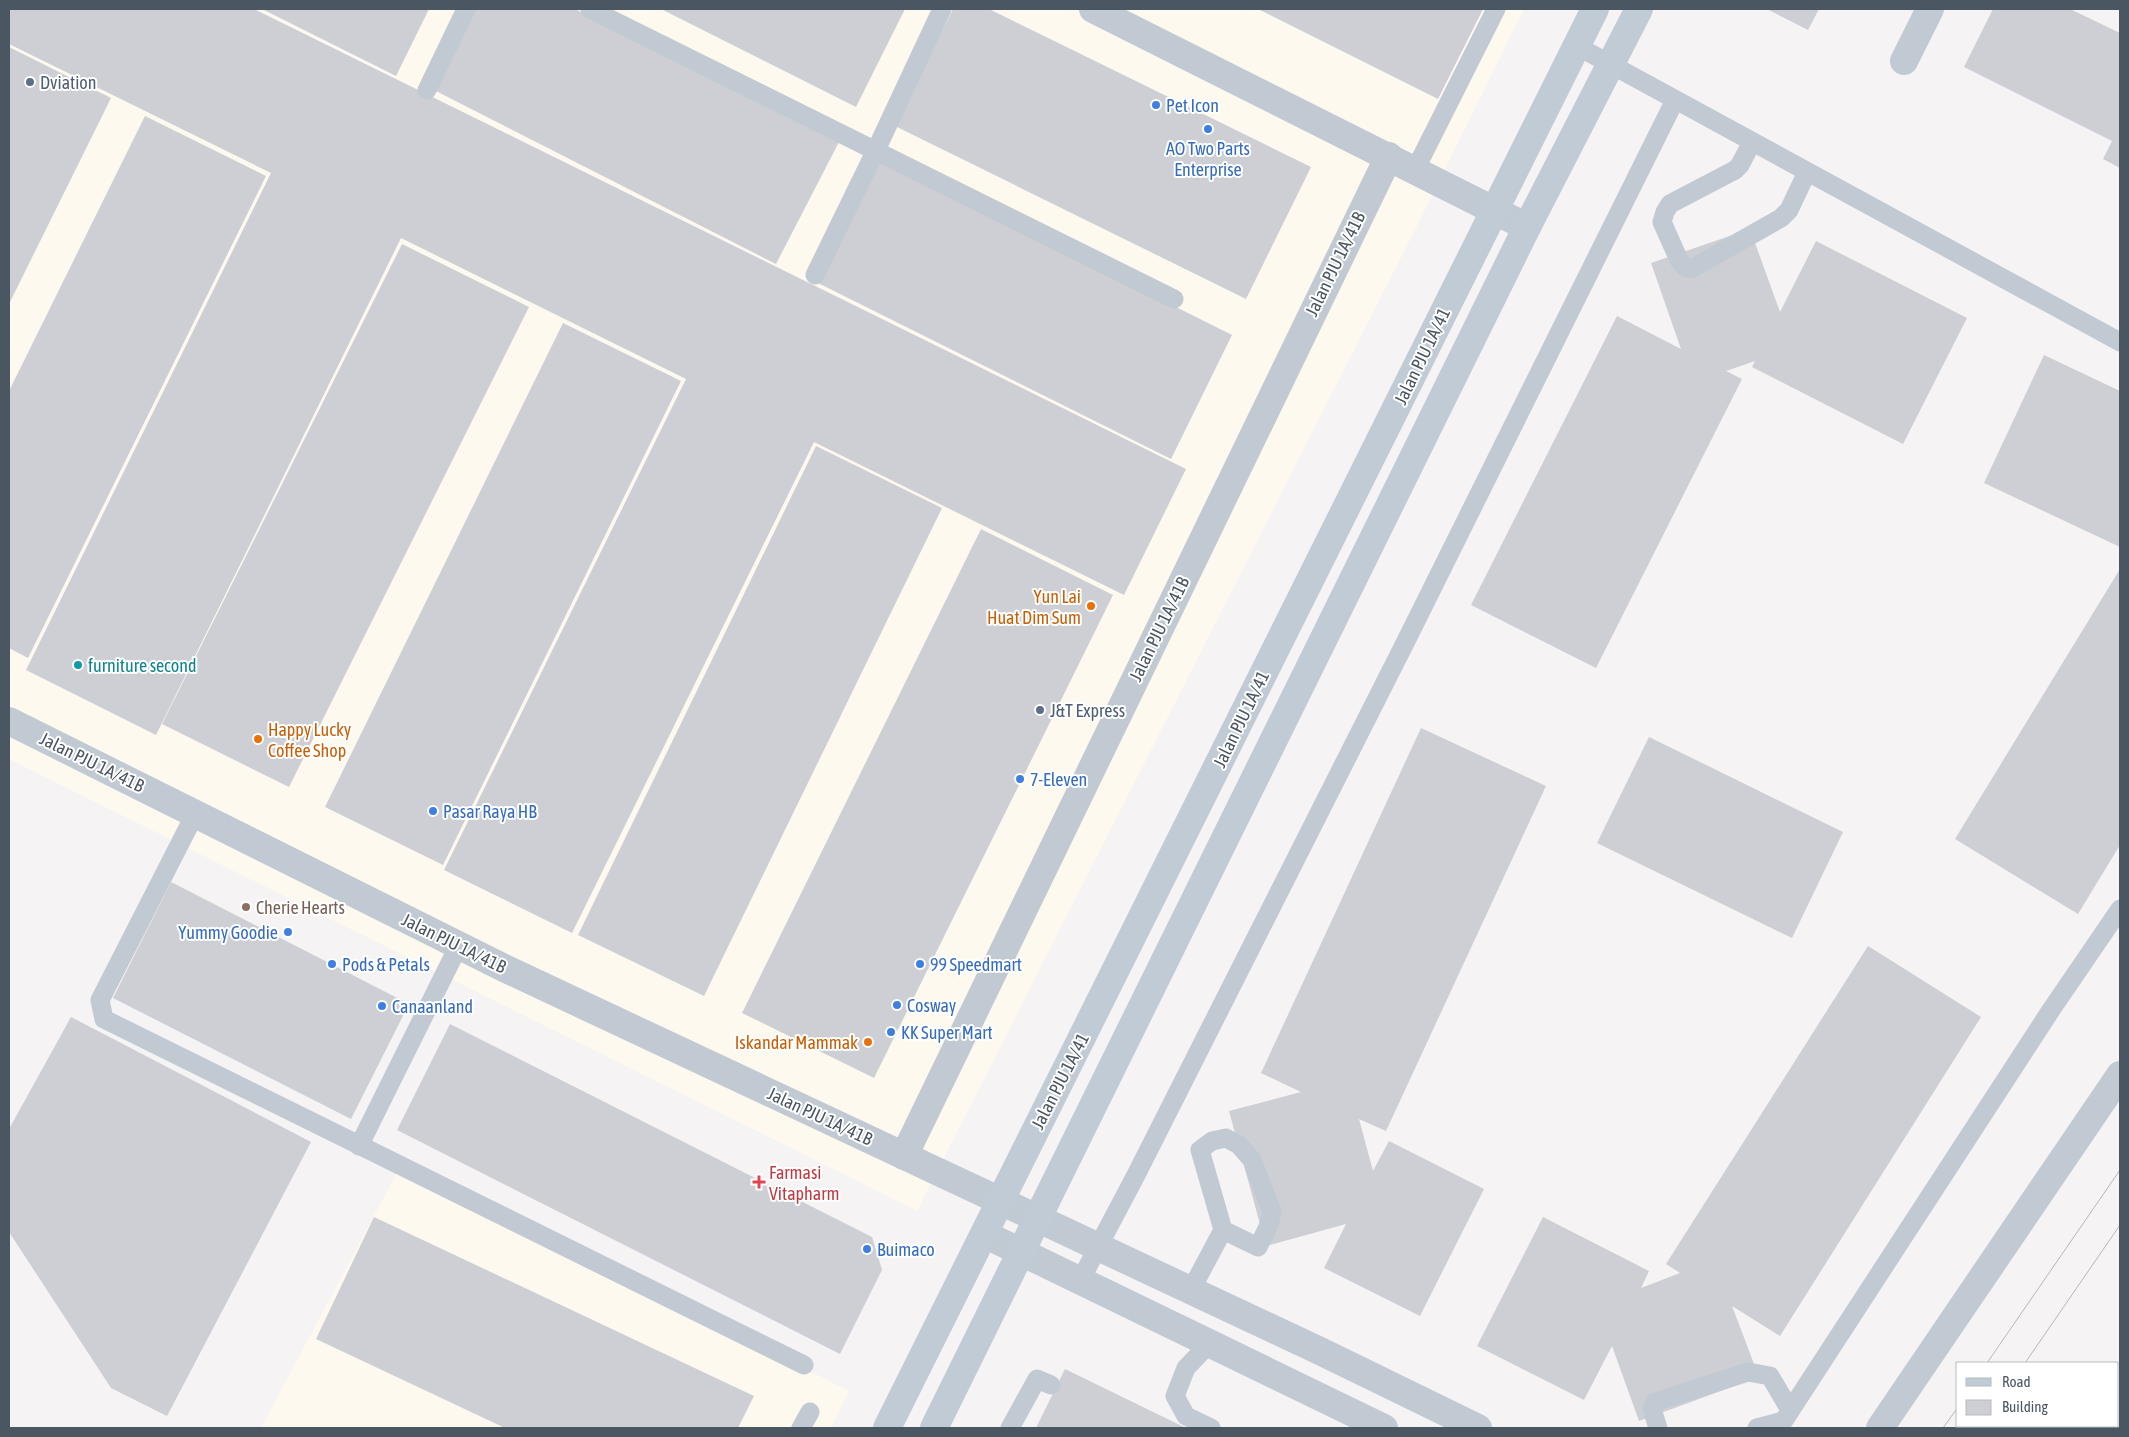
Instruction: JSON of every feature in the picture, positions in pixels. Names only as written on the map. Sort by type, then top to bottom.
[{"type":"street","points":[[1093,9],[1527,227]]},
{"type":"street","name":"Jalan PJU 1A/41","points":[[887,1428],[1595,9]]},
{"type":"street","name":"Jalan PJU 1A/41","points":[[934,1428],[1527,227],[1639,9]]},
{"type":"street","points":[[1904,61],[1930,9]]},
{"type":"street","name":"Jalan PJU 1A/41B","points":[[904,1156],[1388,156]]},
{"type":"street","name":"Jalan PJU 1A/41B","points":[[9,721],[504,968],[1192,1290],[1478,1428]]},
{"type":"street","points":[[1880,1428],[2120,1076]]},
{"type":"street","points":[[984,1234],[1384,1428]]},
{"type":"lane","points":[[427,90],[466,9]]},
{"type":"lane","points":[[590,9],[1174,299]]},
{"type":"lane","points":[[814,275],[876,150],[942,9]]},
{"type":"lane","points":[[1415,170],[1496,9]]},
{"type":"lane","points":[[1576,46],[2120,342]]},
{"type":"lane","points":[[1080,1281],[1140,1167],[1398,658],[1675,100]]},
{"type":"lane","points":[[1752,142],[1740,165],[1735,170],[1670,204],[1665,212],[1662,222],[1679,260],[1685,267],[1691,269],[1781,218],[1789,210],[1807,172]]},
{"type":"lane","points":[[196,814],[100,1000],[104,1018],[804,1365]]},
{"type":"lane","points":[[1758,1428],[1784,1420],[2051,1010],[2120,909]]},
{"type":"lane","points":[[359,1146],[459,945]]},
{"type":"lane","points":[[1192,1290],[1223,1230],[1200,1150],[1212,1141],[1226,1138],[1239,1145],[1252,1160],[1272,1212],[1269,1225],[1258,1247],[1223,1230]]},
{"type":"lane","points":[[1209,1344],[1186,1368],[1175,1396],[1186,1416],[1211,1428]]},
{"type":"lane","points":[[1658,1428],[1652,1409],[1655,1402],[1748,1372],[1770,1376],[1784,1420]]},
{"type":"lane","points":[[1010,1428],[1037,1379],[1051,1386]]},
{"type":"shaded area","points":[[9,9],[1524,9],[1415,230],[917,1211],[9,759]]},
{"type":"shaded area","points":[[402,1163],[849,1391],[831,1428],[261,1428]]},
{"type":"building","points":[[9,9],[254,9],[1186,469],[1124,595],[814,442],[572,933],[444,870],[686,379],[401,238],[156,735],[26,670],[271,173],[9,44]]},
{"type":"building","points":[[262,9],[429,9],[396,76]]},
{"type":"building","points":[[475,9],[575,9],[839,142],[776,264],[434,90]]},
{"type":"building","points":[[661,9],[905,9],[856,107]]},
{"type":"building","points":[[953,9],[989,9],[1311,167],[1246,299],[895,126]]},
{"type":"building","points":[[1258,9],[1483,9],[1438,99]]},
{"type":"building","points":[[1767,9],[1819,9],[1808,30]]},
{"type":"building","points":[[1993,9],[2070,9],[2120,33],[2120,168],[2103,159],[2112,141],[1964,67]]},
{"type":"building","points":[[9,47],[111,98],[9,304]]},
{"type":"building","points":[[145,116],[266,176],[28,658],[9,648],[9,391]]},
{"type":"building","points":[[880,159],[1232,335],[1171,459],[818,283]]},
{"type":"building","points":[[1750,229],[1780,312],[1816,241],[1967,318],[1903,444],[1752,367],[1755,361],[1726,371],[1742,379],[1596,668],[1471,605],[1617,316],[1681,349],[1651,263]]},
{"type":"building","points":[[402,244],[529,307],[289,787],[162,724]]},
{"type":"building","points":[[563,323],[681,381],[443,865],[325,807]]},
{"type":"building","points":[[2044,355],[2120,391],[2120,547],[1984,483]]},
{"type":"building","points":[[816,446],[942,508],[704,996],[578,935]]},
{"type":"building","points":[[981,529],[1113,595],[874,1078],[742,1013]]},
{"type":"building","points":[[2120,569],[2120,845],[2078,914],[1955,839]]},
{"type":"building","points":[[1421,728],[1546,786],[1386,1131],[1359,1119],[1373,1171],[1389,1141],[1484,1189],[1420,1316],[1324,1268],[1346,1224],[1266,1246],[1229,1111],[1301,1092],[1261,1073]]},
{"type":"building","points":[[1649,737],[1843,832],[1792,938],[1597,843]]},
{"type":"building","points":[[171,882],[409,1004],[351,1119],[113,998]]},
{"type":"building","points":[[1868,946],[1981,1017],[1780,1336],[1732,1306],[1759,1377],[1639,1421],[1612,1346],[1584,1400],[1477,1346],[1543,1217],[1649,1271],[1641,1288],[1680,1273],[1666,1264]]},
{"type":"building","points":[[71,1017],[311,1142],[167,1416],[111,1388],[9,1232],[9,1129]]},
{"type":"building","points":[[450,1024],[872,1237],[882,1270],[840,1354],[397,1130]]},
{"type":"building","points":[[374,1217],[754,1396],[738,1428],[505,1428],[316,1339]]},
{"type":"building","points":[[1065,1369],[1186,1428],[1036,1428]]},
{"type":"tram line","points":[[1988,1362],[2120,1170]]},
{"type":"tram line","points":[[2026,1362],[2120,1225]]},
{"type":"tram line","points":[[1943,1428],[1956,1410]]},
{"type":"place","name":"Dviation","points":[[30,82]]},
{"type":"place","name":"Pet Icon","points":[[1156,105]]},
{"type":"place","name":"AO Two Parts Enterprise","points":[[1208,129]]},
{"type":"place","name":"Yun Lai Huat Dim Sum","points":[[1091,606]]},
{"type":"place","name":"furniture second","points":[[78,665]]},
{"type":"place","name":"J&T Express","points":[[1040,710]]},
{"type":"place","name":"Happy Lucky Coffee Shop","points":[[258,739]]},
{"type":"place","name":"7-Eleven","points":[[1020,779]]},
{"type":"place","name":"Pasar Raya HB","points":[[433,811]]},
{"type":"place","name":"Cherie Hearts","points":[[246,907]]},
{"type":"place","name":"Yummy Goodie","points":[[288,932]]},
{"type":"place","name":"Pods & Petals","points":[[332,964]]},
{"type":"place","name":"99 Speedmart","points":[[920,964]]},
{"type":"place","name":"Cosway","points":[[897,1005]]},
{"type":"place","name":"Canaanland","points":[[382,1006]]},
{"type":"place","name":"KK Super Mart","points":[[891,1032]]},
{"type":"place","name":"Iskandar Mammak","points":[[868,1042]]},
{"type":"place","name":"Farmasi Vitapharm","points":[[759,1182]]},
{"type":"place","name":"Buimaco","points":[[867,1249]]}]
